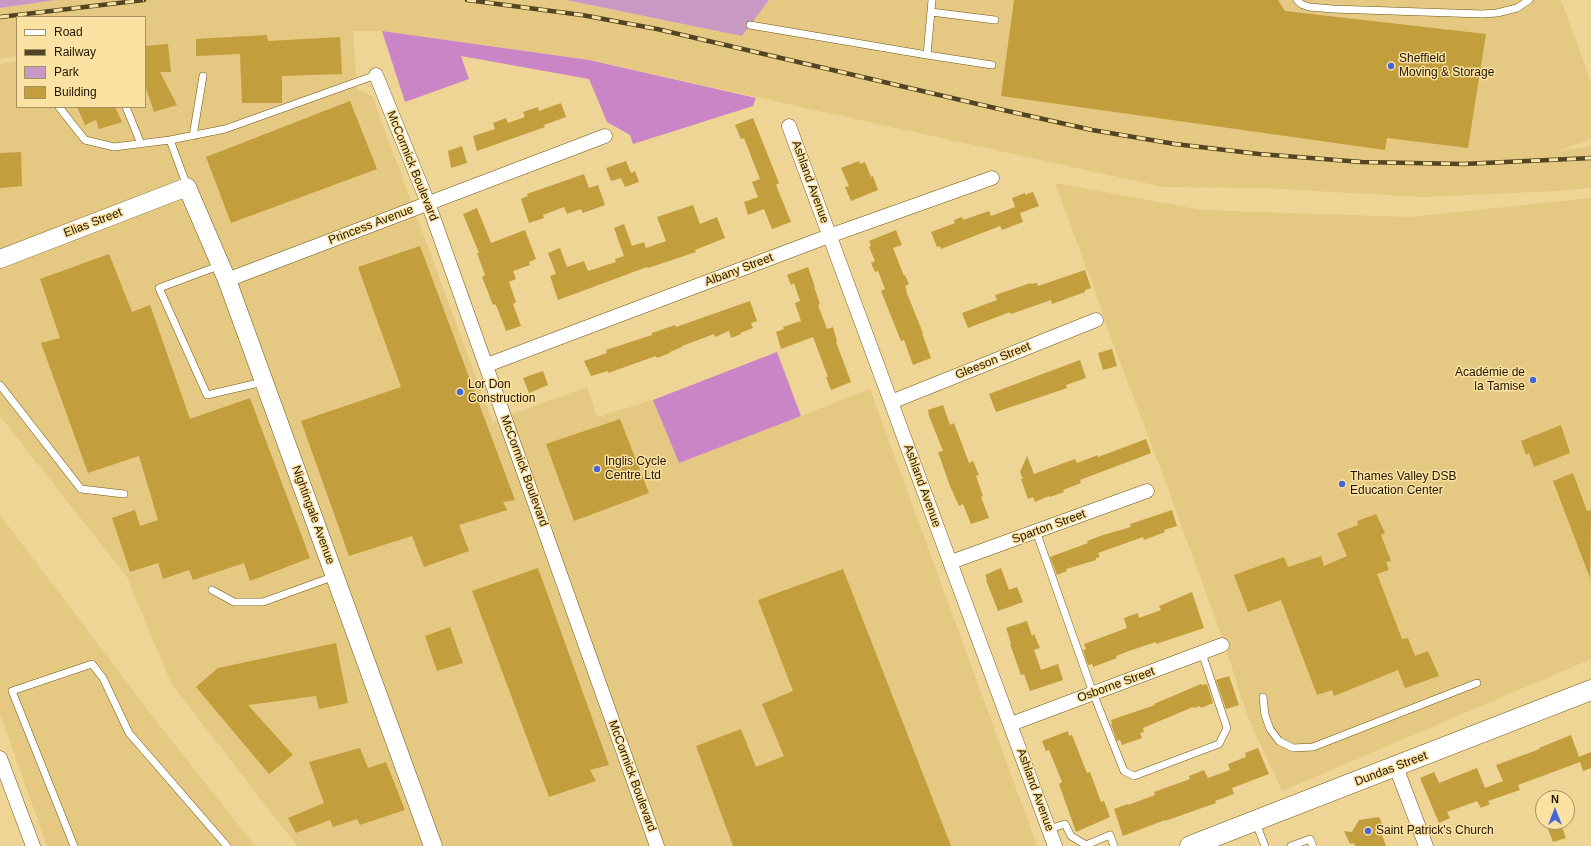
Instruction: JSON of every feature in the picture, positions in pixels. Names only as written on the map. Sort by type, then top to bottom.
[{"type":"main road","name":"Dundas Street","points":[[1190,846],[1591,690]]},
{"type":"street","name":"McCormick Boulevard","points":[[376,75],[428,203],[657,846]]},
{"type":"street","name":"Ashland Avenue","points":[[789,126],[1055,846]]},
{"type":"street","name":"Princess Avenue","points":[[224,272],[428,203],[605,136]]},
{"type":"street","name":"Albany Street","points":[[487,366],[829,236],[992,178]]},
{"type":"street","name":"Elias Street","points":[[0,259],[187,187]]},
{"type":"street","name":"Nightingale Avenue","points":[[187,187],[224,272],[433,846]]},
{"type":"street","name":"Gleeson Street","points":[[891,402],[1096,320]]},
{"type":"street","name":"Sparton Street","points":[[951,562],[1147,491]]},
{"type":"street","name":"Osborne Street","points":[[1011,724],[1222,645]]},
{"type":"street","points":[[0,758],[33,846]]},
{"type":"street","points":[[1396,767],[1426,846]]},
{"type":"lane","points":[[927,55],[932,0]]},
{"type":"lane","points":[[1297,0],[1301,4],[1309,7],[1333,9],[1482,14],[1497,13],[1512,9],[1526,3],[1529,0]]},
{"type":"lane","points":[[930,12],[995,20]]},
{"type":"lane","points":[[750,25],[992,65]]},
{"type":"lane","points":[[60,108],[84,140],[114,147],[170,140],[225,129],[376,75]]},
{"type":"lane","points":[[193,136],[203,76]]},
{"type":"lane","points":[[126,108],[140,144]]},
{"type":"lane","points":[[170,140],[187,187]]},
{"type":"lane","points":[[224,272],[159,288],[207,395],[264,381]]},
{"type":"lane","points":[[0,385],[81,489],[124,494]]},
{"type":"lane","points":[[1036,531],[1093,693],[1124,771],[1134,776],[1220,744],[1227,728],[1202,653]]},
{"type":"lane","points":[[212,590],[234,602],[263,602],[335,576]]},
{"type":"lane","points":[[74,846],[12,692],[92,664],[103,678],[129,733],[227,846]]},
{"type":"lane","points":[[1263,698],[1265,715],[1270,728],[1279,741],[1293,748],[1313,746],[1477,683]]},
{"type":"lane","points":[[1255,821],[1265,846]]},
{"type":"lane","points":[[1049,829],[1065,824],[1071,836],[1086,845],[1110,835],[1114,846]]},
{"type":"lane","points":[[1291,846],[1310,839],[1313,846]]},
{"type":"shaded area","points":[[55,0],[566,0],[742,36],[769,0],[1561,0],[1591,82],[1591,139],[1558,151],[1591,146],[1591,188],[1559,191],[1422,197],[1264,188],[1163,187],[589,60],[382,31],[353,31],[357,89],[372,96],[493,423],[515,413],[587,387],[597,417],[653,400],[679,463],[870,389],[1037,846],[297,846],[171,683],[127,577],[0,416],[0,64],[16,61],[16,108],[146,108],[146,16],[16,16],[16,56],[0,59],[0,8]]},
{"type":"shaded area","points":[[382,31],[589,60],[756,98],[753,106],[633,144],[630,135],[607,122],[589,79],[461,56],[469,79],[405,102]]},
{"type":"shaded area","name":"Thames Valley DSB Education Center","points":[[1055,183],[1202,210],[1410,217],[1591,198],[1591,659],[1282,791],[1248,717],[1221,634]]},
{"type":"shaded area","points":[[777,352],[801,416],[679,463],[653,400]]},
{"type":"shaded area","points":[[0,515],[153,717],[255,846],[47,846],[0,714]]},
{"type":"green space","points":[[0,0],[55,0],[0,8]]},
{"type":"green space","points":[[566,0],[769,0],[742,36]]},
{"type":"building","points":[[1014,0],[1278,0],[1285,11],[1486,34],[1468,148],[1387,138],[1385,150],[1001,96]]},
{"type":"building","points":[[267,35],[268,41],[340,37],[342,74],[282,76],[282,103],[242,103],[240,54],[196,56],[196,39]]},
{"type":"building","points":[[168,44],[171,72],[160,72],[177,105],[154,112],[146,88],[146,46]]},
{"type":"building","points":[[350,101],[377,169],[231,223],[206,157]]},
{"type":"building","points":[[561,103],[566,117],[544,125],[545,127],[477,151],[473,136],[495,129],[493,123],[506,118],[508,123],[525,117],[523,112],[538,107],[539,111]]},
{"type":"building","points":[[77,108],[115,108],[122,122],[99,129],[96,120],[85,125]]},
{"type":"building","points":[[753,118],[779,183],[776,185],[791,222],[772,229],[764,209],[748,215],[744,202],[758,197],[752,182],[760,179],[744,138],[741,139],[735,125]]},
{"type":"building","points":[[462,146],[467,163],[451,168],[448,151]]},
{"type":"building","points":[[21,152],[22,186],[0,188],[0,153]]},
{"type":"building","points":[[626,161],[631,173],[635,171],[639,182],[625,187],[621,178],[611,181],[606,168]]},
{"type":"building","points":[[859,161],[860,164],[865,162],[871,177],[873,176],[878,190],[851,201],[845,187],[849,186],[841,168]]},
{"type":"building","points":[[584,174],[589,188],[598,185],[605,205],[583,213],[581,209],[567,214],[564,207],[543,215],[544,218],[529,223],[521,199],[528,196],[527,194]]},
{"type":"building","points":[[1033,192],[1039,206],[1020,213],[1023,222],[1002,230],[1000,226],[941,249],[940,246],[937,247],[931,232],[955,223],[954,220],[962,217],[963,220],[989,211],[991,216],[1015,207],[1012,198],[1025,193],[1025,195]]},
{"type":"building","points":[[693,205],[700,224],[717,217],[725,238],[695,250],[696,252],[648,268],[647,267],[558,300],[550,276],[556,274],[548,253],[560,248],[567,267],[584,261],[588,271],[616,262],[615,259],[624,256],[614,228],[624,224],[632,246],[644,242],[646,248],[666,241],[657,217]]},
{"type":"building","points":[[477,208],[491,243],[525,230],[536,259],[529,262],[530,265],[513,271],[516,279],[509,282],[516,302],[513,304],[521,326],[506,331],[495,304],[493,305],[482,277],[485,275],[477,253],[479,253],[463,214]]},
{"type":"building","points":[[896,230],[902,245],[893,248],[904,276],[905,275],[909,284],[905,286],[906,291],[923,333],[931,358],[913,365],[904,340],[901,341],[881,291],[885,289],[878,271],[875,272],[871,263],[875,261],[869,247],[871,246],[869,241]]},
{"type":"building","points":[[420,246],[515,500],[503,502],[507,510],[459,525],[469,551],[424,567],[412,536],[349,556],[301,421],[401,387],[358,267]]},
{"type":"building","points":[[109,254],[132,312],[150,305],[190,419],[250,398],[310,558],[250,581],[244,563],[193,580],[189,570],[163,579],[158,563],[130,572],[112,518],[135,510],[140,526],[158,520],[139,456],[88,473],[41,343],[60,338],[40,279]]},
{"type":"building","points":[[808,267],[820,304],[818,305],[827,329],[833,327],[836,342],[851,382],[831,390],[826,377],[828,377],[813,337],[781,349],[776,332],[784,329],[783,327],[801,321],[795,303],[800,301],[794,283],[791,285],[787,275]]},
{"type":"building","points":[[1085,270],[1091,288],[1085,290],[1085,292],[1052,304],[1051,300],[1011,314],[1010,312],[968,328],[962,313],[997,300],[995,295],[1031,283],[1037,283],[1038,286]]},
{"type":"building","points":[[750,301],[757,321],[751,323],[753,328],[731,338],[729,331],[715,337],[714,334],[682,346],[657,358],[656,356],[608,373],[608,371],[591,376],[584,361],[607,353],[606,350],[652,335],[652,333],[675,325],[676,327]]},
{"type":"building","points":[[1112,349],[1117,366],[1103,370],[1098,353]]},
{"type":"building","points":[[1080,360],[1086,378],[1066,385],[1067,388],[996,412],[989,394]]},
{"type":"building","points":[[543,371],[548,385],[529,393],[523,378]]},
{"type":"building","points":[[943,405],[950,425],[954,423],[969,463],[973,461],[979,475],[976,476],[983,496],[981,497],[989,518],[971,524],[963,504],[959,506],[950,486],[938,452],[943,451],[929,416],[928,410]]},
{"type":"building","name":"Inglis Cycle Centre Ltd","points":[[620,419],[649,493],[574,521],[546,444]]},
{"type":"building","points":[[1561,425],[1570,453],[1534,467],[1529,453],[1526,455],[1521,441]]},
{"type":"building","points":[[1146,439],[1151,453],[1080,480],[1081,483],[1063,490],[1064,492],[1035,502],[1033,497],[1028,499],[1020,472],[1027,456],[1034,474],[1075,459],[1077,463],[1098,455],[1098,457]]},
{"type":"building","points":[[1573,473],[1587,511],[1591,510],[1590,578],[1553,481]]},
{"type":"building","points":[[1172,510],[1177,526],[1164,530],[1165,532],[1144,540],[1143,537],[1098,553],[1100,557],[1096,558],[1096,560],[1066,569],[1067,571],[1057,575],[1050,557],[1088,543],[1087,541],[1103,535],[1131,527],[1130,524]]},
{"type":"building","points":[[1376,514],[1385,533],[1381,535],[1391,561],[1386,562],[1389,570],[1377,574],[1402,639],[1408,638],[1415,656],[1428,651],[1439,676],[1405,688],[1398,670],[1334,696],[1332,690],[1317,695],[1281,600],[1248,612],[1234,575],[1284,557],[1288,567],[1321,556],[1324,566],[1347,556],[1337,533],[1358,525],[1357,521]]},
{"type":"building","points":[[538,568],[609,765],[590,770],[596,781],[549,797],[472,591]]},
{"type":"building","points":[[1001,568],[1009,590],[1017,587],[1023,602],[998,611],[985,575]]},
{"type":"building","points":[[843,569],[951,846],[733,846],[696,746],[741,729],[756,767],[784,756],[762,704],[793,691],[758,600]]},
{"type":"building","points":[[1192,592],[1204,628],[1156,644],[1156,642],[1129,651],[1116,656],[1117,658],[1093,667],[1092,664],[1088,665],[1083,650],[1086,649],[1084,644],[1127,628],[1124,618],[1138,613],[1139,618],[1161,610],[1159,606]]},
{"type":"building","points":[[1027,621],[1032,636],[1034,634],[1040,648],[1034,650],[1041,670],[1058,664],[1063,680],[1030,691],[1024,674],[1021,675],[1006,628]]},
{"type":"building","points":[[450,627],[463,663],[437,671],[425,636]]},
{"type":"building","points":[[336,643],[348,703],[319,709],[316,696],[248,705],[293,755],[269,774],[196,687],[218,668]]},
{"type":"building","points":[[1229,676],[1239,705],[1226,709],[1216,680]]},
{"type":"building","points":[[1201,684],[1207,684],[1213,703],[1201,708],[1200,706],[1193,707],[1143,728],[1144,732],[1140,733],[1142,738],[1122,745],[1120,740],[1117,741],[1111,720],[1155,705],[1154,704]]},
{"type":"building","points":[[1068,731],[1069,736],[1072,735],[1087,773],[1090,772],[1101,802],[1104,801],[1110,817],[1076,832],[1059,784],[1062,782],[1049,750],[1046,751],[1042,741]]},
{"type":"building","points":[[1571,735],[1579,757],[1591,752],[1591,768],[1583,771],[1580,762],[1518,785],[1520,790],[1488,801],[1490,804],[1481,808],[1477,801],[1447,812],[1450,818],[1439,823],[1420,778],[1434,772],[1439,783],[1477,768],[1485,788],[1503,781],[1496,765],[1540,749],[1539,748]]},
{"type":"building","points":[[360,748],[368,768],[386,762],[405,810],[360,825],[357,819],[333,827],[330,820],[296,833],[288,818],[324,803],[309,762]]},
{"type":"building","points":[[1258,748],[1269,774],[1232,788],[1234,794],[1215,801],[1216,803],[1123,836],[1114,809],[1155,795],[1154,792],[1190,779],[1189,776],[1204,770],[1208,778],[1230,770],[1228,764],[1246,757],[1245,753]]},
{"type":"building","name":"Saint Patrick's Church","points":[[1379,817],[1385,830],[1381,832],[1386,846],[1355,846],[1354,843],[1350,844],[1344,831],[1352,832],[1359,820]]},
{"type":"building","points":[[1548,830],[1563,830],[1566,838],[1553,842]]},
{"type":"railway","points":[[0,17],[144,0]]},
{"type":"railway","points":[[467,0],[582,15],[657,29],[1092,130],[1175,144],[1259,154],[1362,162],[1463,164],[1591,158]]},
{"type":"place","name":"Sheffield Moving & Storage","points":[[1391,66]]},
{"type":"place","name":"Académie de la Tamise","points":[[1533,380]]},
{"type":"place","name":"Lor Don Construction","points":[[460,392]]},
{"type":"place","name":"Inglis Cycle Centre Ltd","points":[[597,469]]},
{"type":"place","name":"Thames Valley DSB Education Center","points":[[1342,484]]},
{"type":"place","name":"Saint Patrick's Church","points":[[1368,831]]}]
